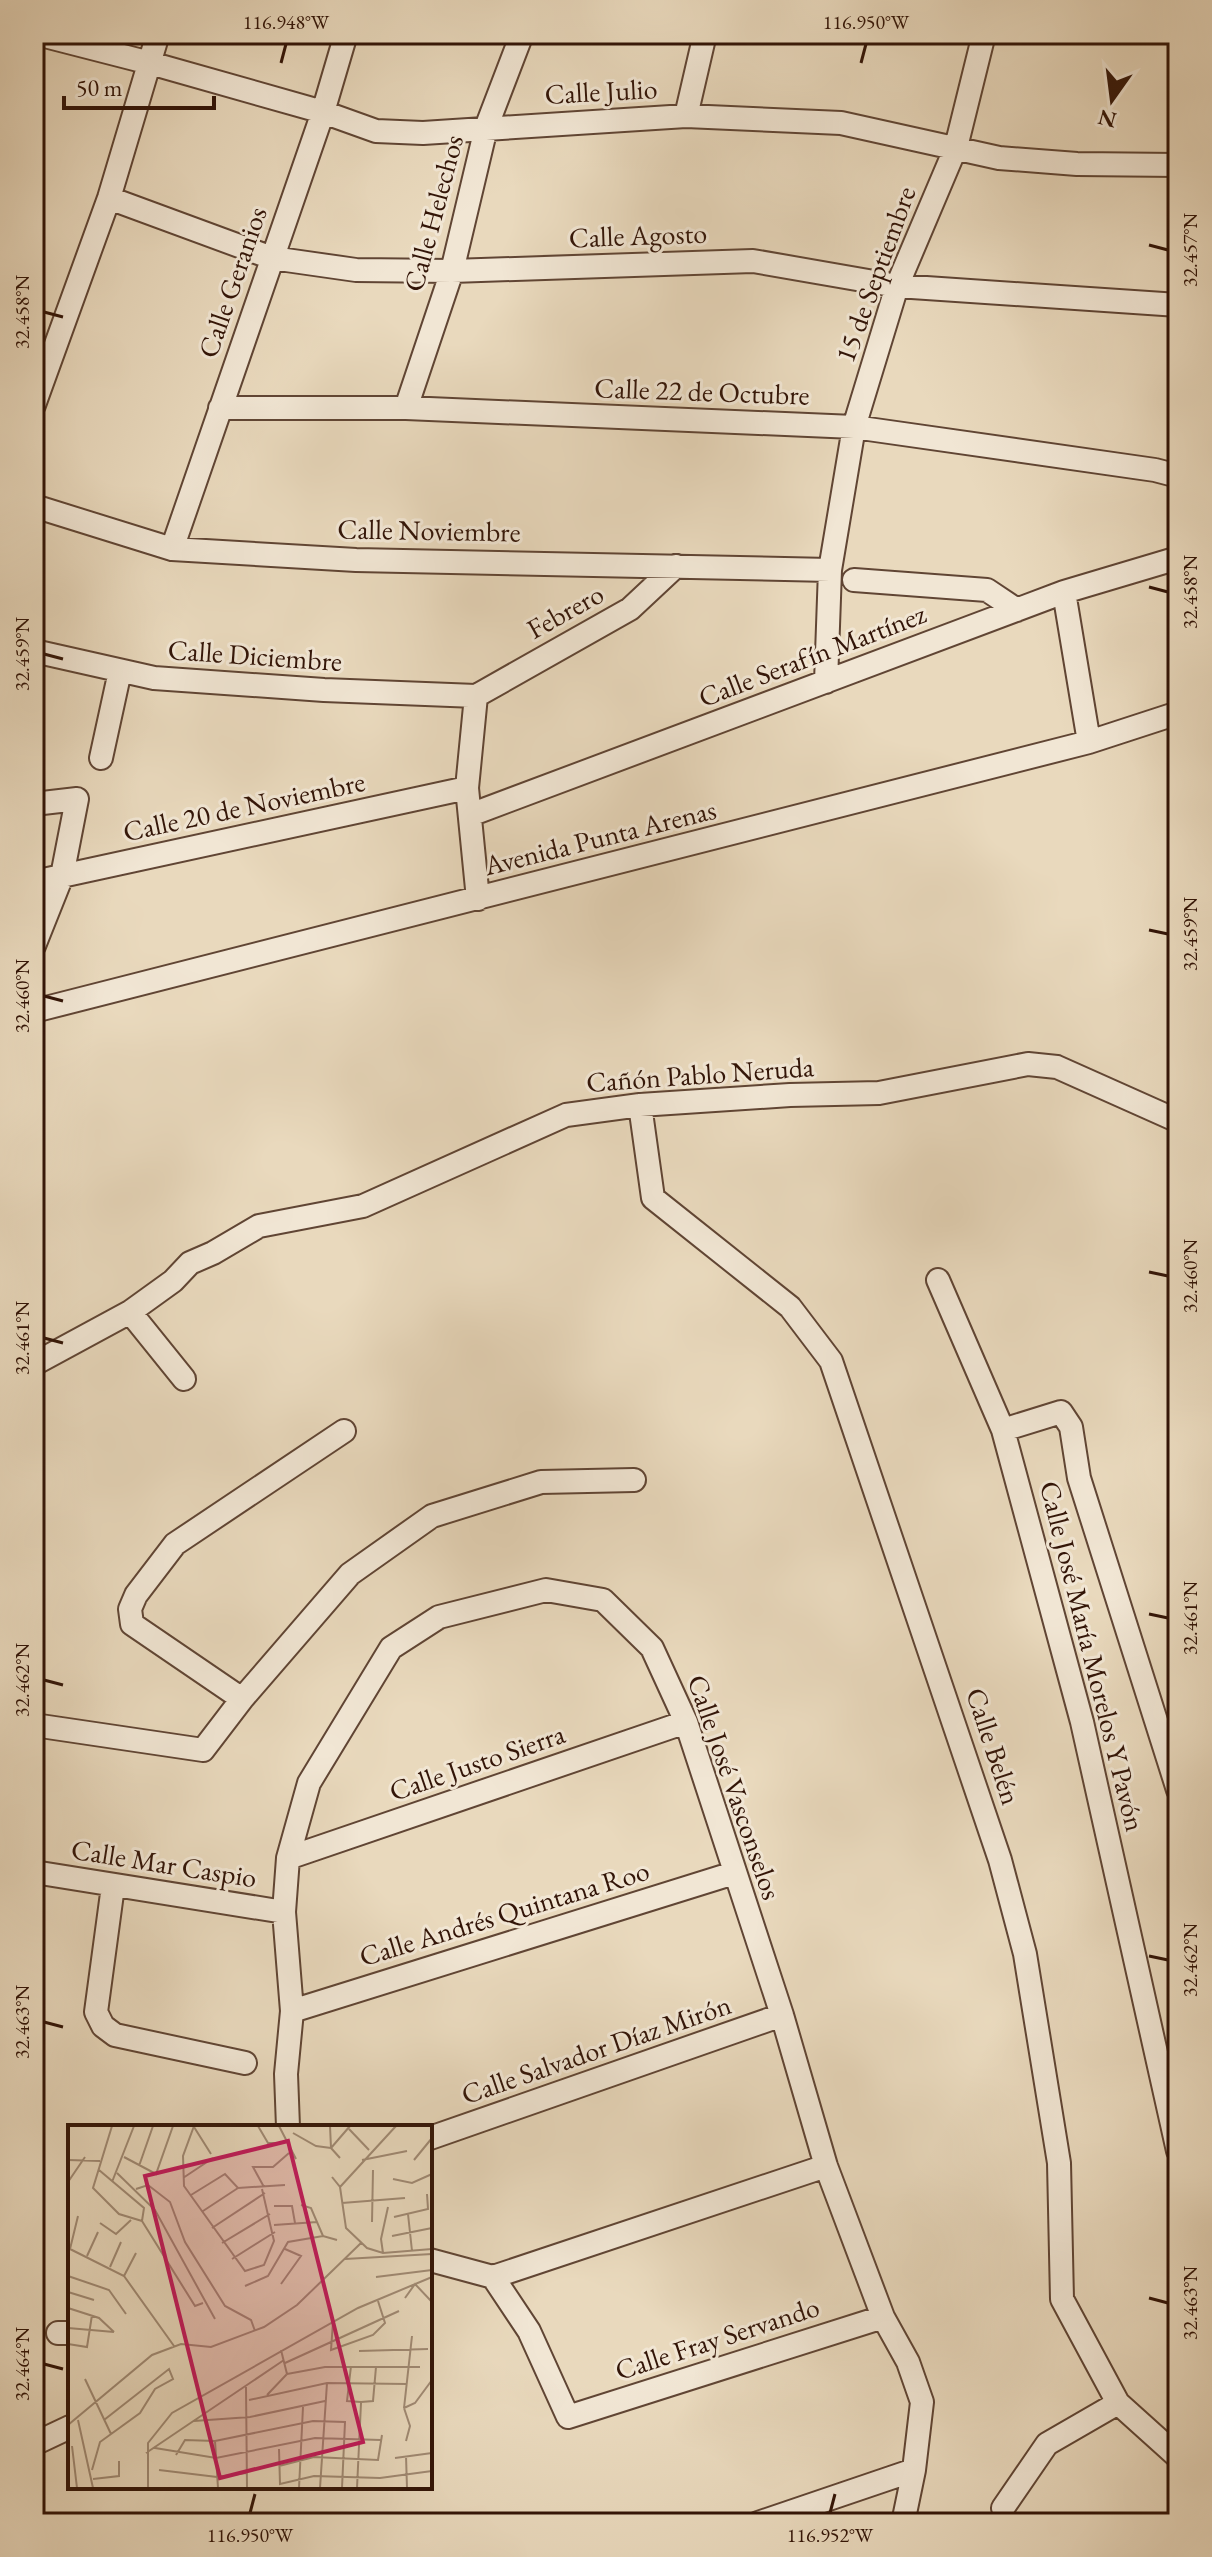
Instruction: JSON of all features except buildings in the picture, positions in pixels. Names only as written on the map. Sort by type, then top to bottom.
[{"type":"street","name":"Calle Julio","points":[[37,34],[323,112],[376,131],[423,133],[686,116],[841,123],[999,158],[1077,164],[1178,165]]},
{"type":"street","points":[[34,405],[40,358],[109,198],[158,34]]},
{"type":"street","name":"Calle Geranios","points":[[172,549],[323,112],[346,34]]},
{"type":"street","name":"Calle Helechos","points":[[406,408],[452,271],[486,128],[522,34]]},
{"type":"street","points":[[686,116],[705,34]]},
{"type":"street","name":"15 de Septiembre","points":[[826,682],[830,570],[854,427],[897,286],[956,147],[984,34]]},
{"type":"street","name":"Calle Agosto","points":[[109,198],[272,258],[356,270],[452,271],[753,261],[897,286],[1178,305]]},
{"type":"street","name":"Calle 22 de Octubre","points":[[220,408],[406,408],[854,427],[1155,470],[1178,476]]},
{"type":"street","name":"Calle Noviembre","points":[[34,506],[172,549],[356,560],[830,570]]},
{"type":"street","name":"Calle Serafín Martínez","points":[[470,815],[1064,592],[1178,558]]},
{"type":"street","name":"Febrero","points":[[476,696],[630,609],[676,566]]},
{"type":"street","points":[[854,580],[987,590],[1017,610]]},
{"type":"street","points":[[1064,592],[1089,742]]},
{"type":"street","name":"Calle Diciembre","points":[[34,651],[154,678],[476,696]]},
{"type":"street","points":[[101,758],[120,671]]},
{"type":"street","points":[[476,696],[467,788],[478,899]]},
{"type":"street","name":"Avenida Punta Arenas","points":[[34,1011],[1089,742],[1178,713]]},
{"type":"street","name":"Calle 20 de Noviembre","points":[[34,882],[467,788]]},
{"type":"street","points":[[34,804],[77,799],[62,876],[34,946]]},
{"type":"street","name":"Cañón Pablo Neruda","points":[[34,1364],[130,1312],[173,1281],[190,1263],[259,1226],[363,1206],[566,1115],[640,1105],[790,1095],[879,1093],[1028,1064],[1057,1067],[1178,1121]]},
{"type":"street","name":"Calle Belén","points":[[640,1105],[653,1198],[790,1307],[831,1361],[1000,1860],[1025,1954],[1059,2163],[1062,2299],[1118,2403],[1178,2457]]},
{"type":"street","name":"Calle José María Morelos Y Pavón","points":[[938,1280],[1003,1430],[1082,1722],[1178,2151]]},
{"type":"street","points":[[130,1312],[184,1379]]},
{"type":"street","points":[[1003,1430],[1061,1412],[1071,1427],[1079,1478],[1178,1790]]},
{"type":"street","points":[[242,1699],[132,1624],[130,1609],[136,1595],[175,1544],[344,1431]]},
{"type":"street","points":[[34,1725],[203,1750],[242,1699],[350,1574],[432,1516],[541,1482],[634,1480]]},
{"type":"street","name":"Calle José Vasconselos","points":[[288,2125],[286,2074],[292,2011],[284,1912],[288,1858],[309,1783],[391,1648],[439,1617],[546,1590],[603,1600],[652,1648],[686,1722],[782,2015],[826,2166],[883,2317],[908,2362],[922,2402],[914,2470],[903,2523]]},
{"type":"street","name":"Calle Justo Sierra","points":[[288,1858],[686,1722]]},
{"type":"street","name":"Calle Mar Caspio","points":[[34,1872],[284,1912]]},
{"type":"street","name":"Calle Andrés Quintana Roo","points":[[292,2011],[734,1873]]},
{"type":"street","points":[[113,1886],[96,2012],[103,2026],[115,2035],[245,2063]]},
{"type":"street","name":"Calle Salvador Díaz Mirón","points":[[432,2137],[782,2015]]},
{"type":"street","points":[[432,2261],[493,2277],[826,2166]]},
{"type":"street","name":"Calle Fray Servando","points":[[493,2277],[529,2331],[568,2417],[883,2317]]},
{"type":"street","points":[[1003,2508],[1047,2444],[1118,2403]]},
{"type":"street","points":[[34,2444],[68,2428]]},
{"type":"street","points":[[758,2523],[914,2470]]}]
